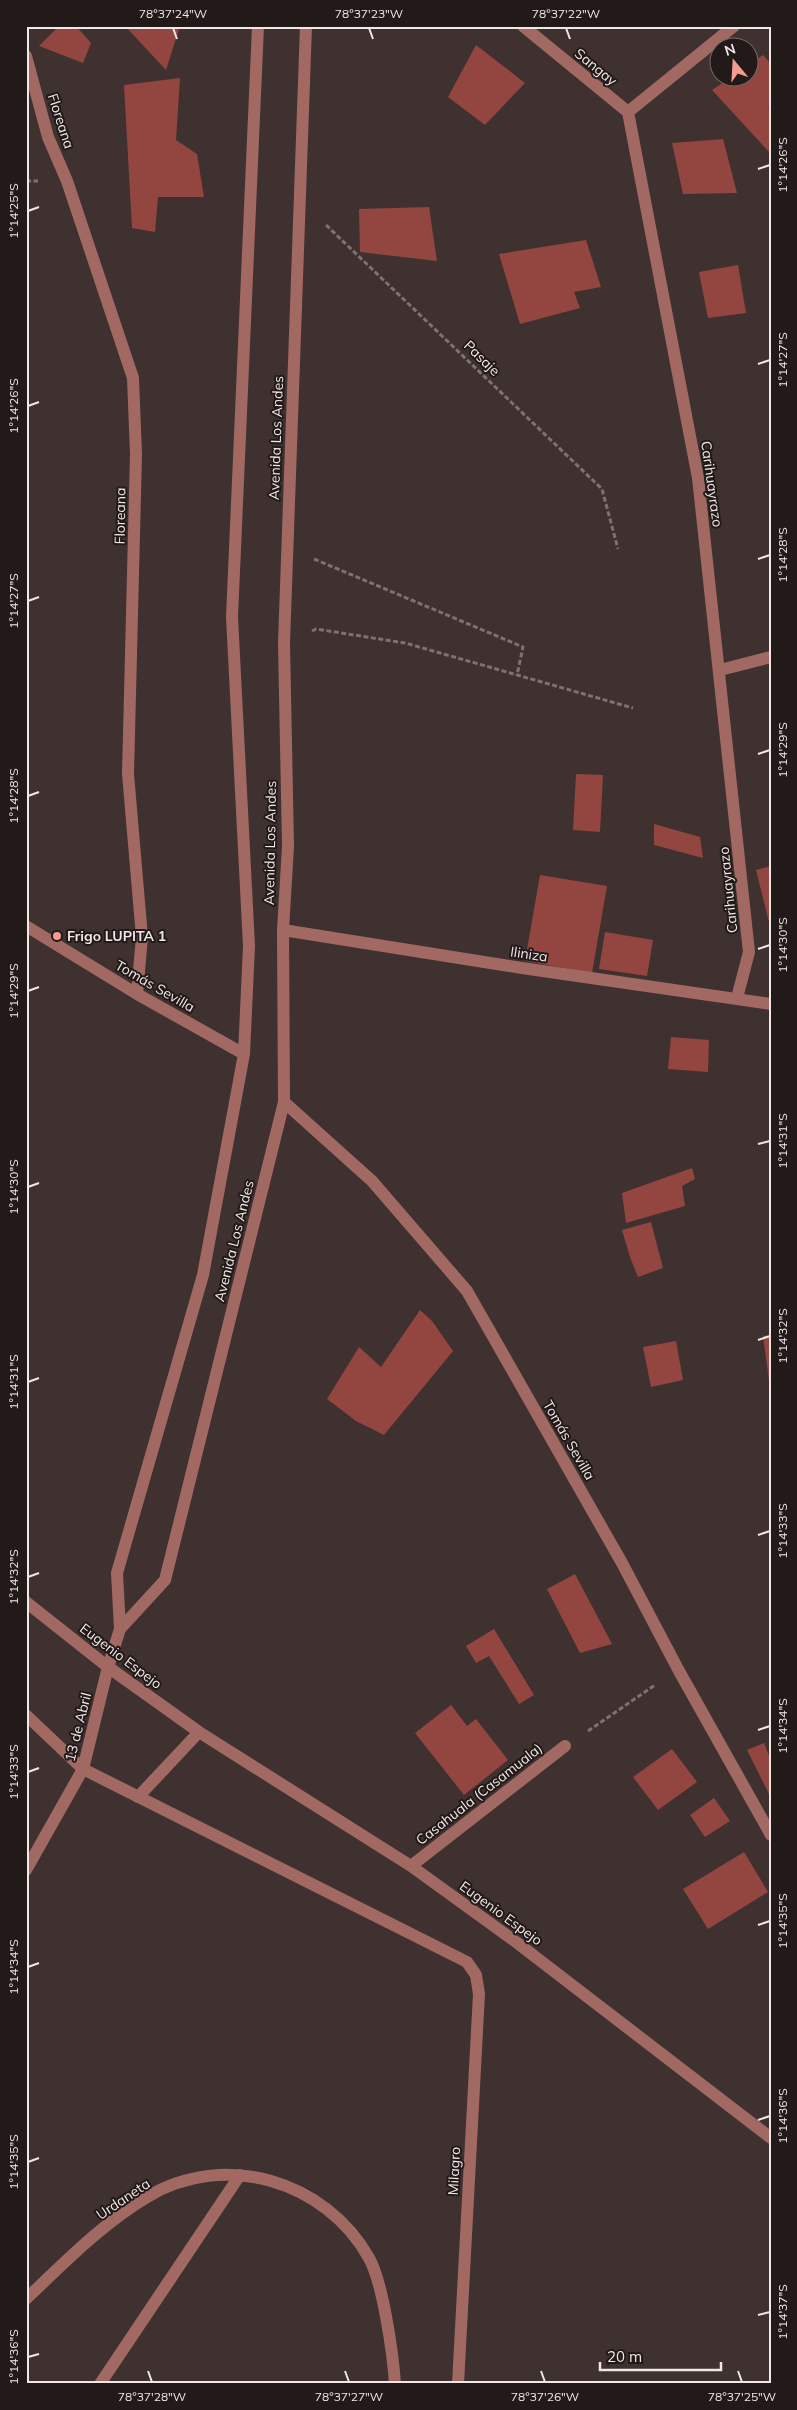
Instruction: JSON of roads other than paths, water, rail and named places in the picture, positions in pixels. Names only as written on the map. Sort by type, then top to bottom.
[{"type":"street","name":"Avenida Los Andes","points":[[108,1667],[120,1630],[117,1573],[203,1274],[244,1054],[249,946],[232,617],[258,26]]},
{"type":"street","name":"Avenida Los Andes","points":[[120,1630],[165,1580],[284,1102],[283,930],[288,846],[284,643],[306,26]]},
{"type":"street","name":"Sangay","points":[[523,26],[628,112]]},
{"type":"street","points":[[628,112],[734,26]]},
{"type":"street","name":"Floreana","points":[[26,56],[48,137],[67,181],[133,378],[136,454],[128,774],[142,936],[137,994]]},
{"type":"street","name":"Carihuayrazo","points":[[628,112],[698,478],[749,952],[737,998]]},
{"type":"street","points":[[720,670],[771,657]]},
{"type":"street","name":"Tomás Sevilla","points":[[26,926],[137,994],[244,1054]]},
{"type":"street","name":"Iliniza","points":[[283,930],[522,968],[771,1004]]},
{"type":"street","name":"Tomás Sevilla","points":[[284,1102],[372,1181],[467,1291],[622,1563],[679,1671],[771,1835]]},
{"type":"street","name":"Eugenio Espejo","points":[[26,1602],[108,1667],[199,1732],[411,1866],[516,1942],[771,2138]]},
{"type":"street","name":"13 de Abril","points":[[26,1870],[84,1769],[108,1667]]},
{"type":"street","points":[[26,1715],[84,1769],[138,1797],[199,1732]]},
{"type":"street","name":"Casahuala (Casamuala)","points":[[411,1866],[565,1746]]},
{"type":"street","name":"Milagro","points":[[138,1797],[466,1962],[476,1975],[479,1994],[458,2384]]},
{"type":"street","name":"Urdaneta","points":[[26,2299],[84,2244],[147,2197],[189,2180],[214,2175],[240,2175],[274,2181],[301,2192],[326,2208],[353,2234],[370,2259],[378,2278],[395,2384]]},
{"type":"street","points":[[100,2384],[240,2175]]},
{"type":"place","name":"Frigo LUPITA 1","points":[[57,936]]}]
